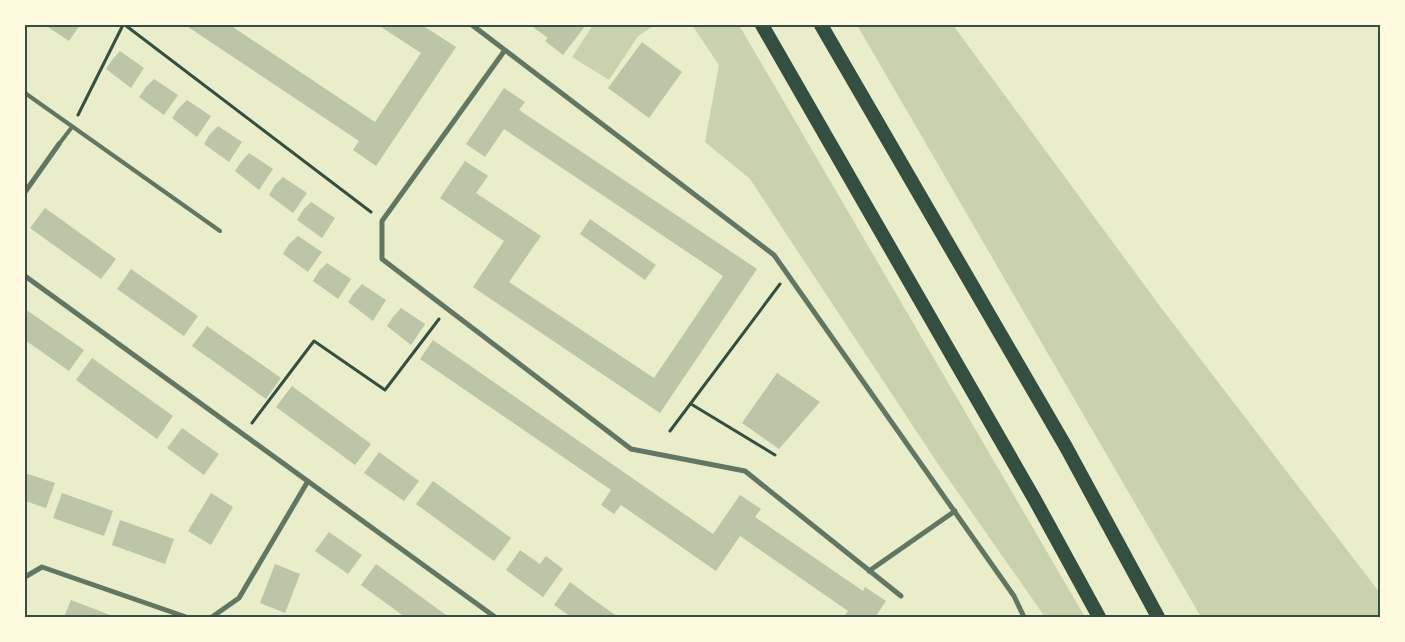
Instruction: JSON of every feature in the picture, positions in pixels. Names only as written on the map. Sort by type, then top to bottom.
[{"type":"highway","points":[[762,25],[1036,500],[1099,617]]},
{"type":"highway","points":[[820,25],[1066,447],[1158,617]]},
{"type":"street","points":[[472,25],[774,254],[1014,596],[1024,617]]},
{"type":"street","points":[[505,50],[382,221],[382,259],[631,449],[745,472],[901,596]]},
{"type":"street","points":[[25,192],[59,144]]},
{"type":"street","points":[[25,276],[495,617]]},
{"type":"street","points":[[212,617],[239,598],[308,481]]},
{"type":"street","points":[[869,571],[955,511]]},
{"type":"street","points":[[25,577],[42,567],[186,617]]},
{"type":"lane","points":[[25,93],[220,231]]},
{"type":"lane","points":[[59,144],[72,127]]},
{"type":"path","points":[[72,127],[124,25],[382,221]]},
{"type":"path","points":[[670,432],[788,274]]},
{"type":"path","points":[[244,434],[314,341],[385,390],[447,308]]},
{"type":"path","points":[[690,404],[775,455]]},
{"type":"green space","points":[[593,25],[655,25],[638,36],[609,80],[572,57]]},
{"type":"green space","points":[[692,25],[739,25],[1085,617],[1045,617],[938,464],[750,179],[705,142],[719,65]]},
{"type":"green space","points":[[857,25],[953,25],[1162,309],[1380,593],[1380,617],[1201,617]]},
{"type":"building","points":[[45,25],[80,25],[69,41]]},
{"type":"building","points":[[185,25],[230,25],[375,122],[421,53],[378,25],[422,25],[456,47],[376,166],[353,150],[359,141]]},
{"type":"building","points":[[530,25],[586,25],[563,55],[545,41],[548,38]]},
{"type":"building","points":[[642,42],[682,72],[649,118],[608,88]]},
{"type":"building","points":[[120,51],[144,68],[131,88],[106,69]]},
{"type":"building","points":[[154,79],[178,95],[164,115],[139,97]]},
{"type":"building","points":[[504,88],[525,102],[519,110],[757,269],[660,413],[473,287],[504,241],[440,198],[465,161],[488,176],[476,193],[541,236],[509,282],[654,378],[723,276],[504,129],[485,157],[466,144]]},
{"type":"building","points":[[187,100],[211,116],[197,137],[172,118]]},
{"type":"building","points":[[218,126],[242,142],[229,162],[204,144]]},
{"type":"building","points":[[249,153],[273,169],[259,190],[235,171]]},
{"type":"building","points":[[283,177],[307,193],[293,213],[269,195]]},
{"type":"building","points":[[311,202],[335,218],[322,238],[297,220]]},
{"type":"building","points":[[45,208],[116,259],[101,279],[30,228]]},
{"type":"building","points":[[590,219],[656,265],[645,280],[580,234]]},
{"type":"building","points":[[298,236],[322,252],[308,272],[283,254],[289,244]]},
{"type":"building","points":[[327,263],[351,279],[338,299],[313,281]]},
{"type":"building","points":[[131,269],[198,316],[184,336],[117,289]]},
{"type":"building","points":[[362,284],[386,300],[373,321],[348,302]]},
{"type":"building","points":[[401,308],[425,324],[411,345],[387,326]]},
{"type":"building","points":[[25,309],[84,350],[69,371],[25,340]]},
{"type":"building","points":[[207,326],[281,378],[266,399],[192,346]]},
{"type":"building","points":[[433,340],[713,534],[740,495],[761,509],[755,517],[863,591],[865,587],[886,601],[875,617],[844,617],[848,611],[740,536],[716,571],[621,505],[614,514],[601,505],[611,490],[420,359]]},
{"type":"building","points":[[92,358],[173,416],[157,439],[76,380]]},
{"type":"building","points":[[777,373],[820,402],[779,449],[742,423]]},
{"type":"building","points":[[292,386],[371,444],[355,465],[276,407]]},
{"type":"building","points":[[182,428],[219,454],[204,475],[167,448]]},
{"type":"building","points":[[379,452],[419,481],[404,501],[364,473]]},
{"type":"building","points":[[25,473],[55,483],[46,508],[25,501]]},
{"type":"building","points":[[433,481],[511,538],[494,561],[416,504]]},
{"type":"building","points":[[62,493],[113,511],[104,536],[53,518]]},
{"type":"building","points":[[211,493],[233,507],[211,545],[188,531]]},
{"type":"building","points":[[120,520],[174,539],[165,564],[112,545]]},
{"type":"building","points":[[329,532],[362,555],[348,574],[315,551]]},
{"type":"building","points":[[520,550],[540,564],[546,556],[563,569],[543,597],[506,570]]},
{"type":"building","points":[[275,564],[300,574],[285,613],[260,603]]},
{"type":"building","points":[[376,564],[446,615],[445,617],[405,617],[361,585]]},
{"type":"building","points":[[570,582],[618,617],[571,617],[554,605]]},
{"type":"building","points":[[71,600],[115,617],[64,617]]}]
